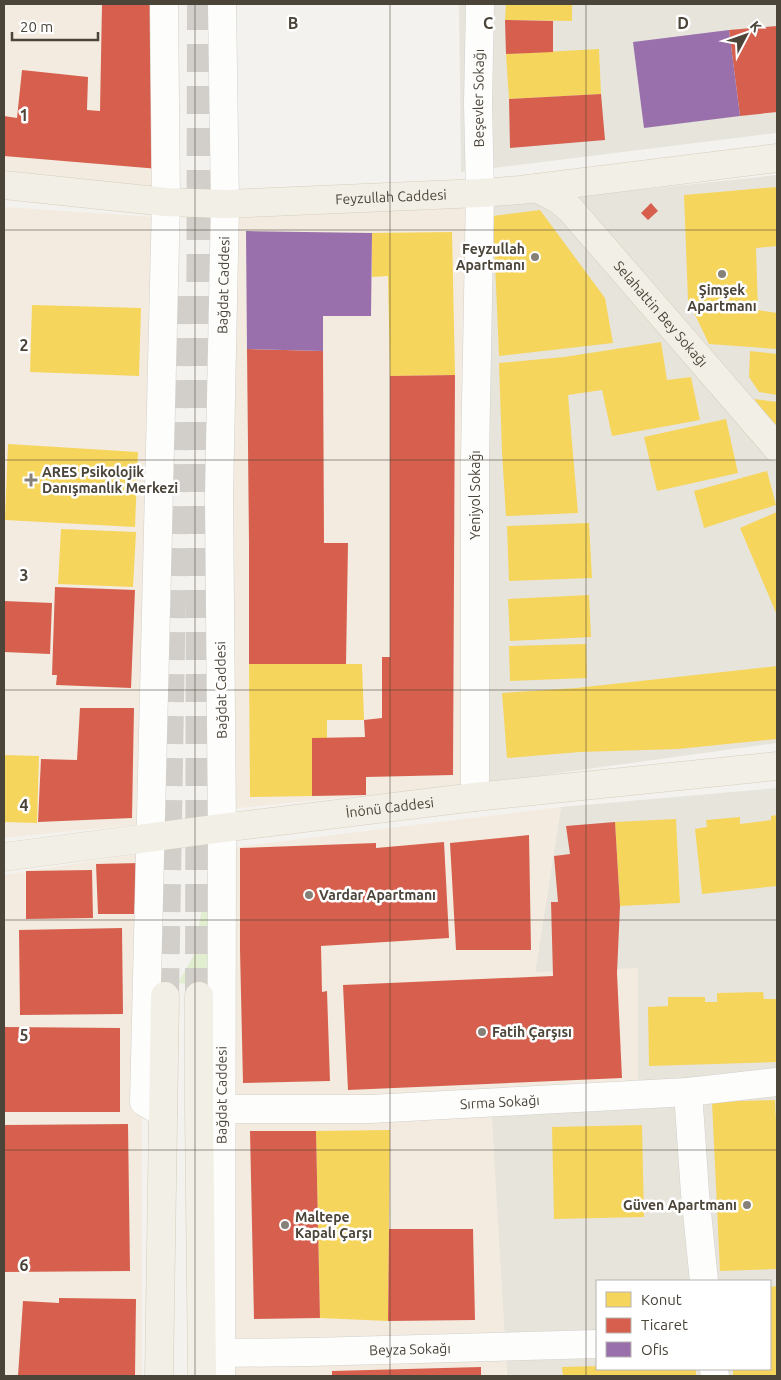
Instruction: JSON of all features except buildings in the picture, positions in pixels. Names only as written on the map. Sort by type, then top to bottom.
[{"type":"main road","name":"Feyzullah Caddesi","points":[[4,185],[166,202],[225,204],[480,193],[536,188],[777,158]]},
{"type":"main road","name":"Selahattin Bey Sokağı","points":[[536,188],[558,199],[571,210],[777,448]]},
{"type":"main road","name":"İnönü Caddesi","points":[[4,858],[150,837],[475,797],[777,766]]},
{"type":"main road","points":[[159,1376],[165,996]]},
{"type":"main road","name":"Bağdat Caddesi","points":[[199,996],[202,1376]]},
{"type":"street","points":[[163,1113],[144,1102],[166,202],[164,4]]},
{"type":"street","name":"Bağdat Caddesi","points":[[221,1364],[222,828],[219,496],[225,204],[222,4]]},
{"type":"street","name":"Beşevler Sokağı","points":[[480,4],[478,103],[480,193]]},
{"type":"street","name":"Yeniyol Sokağı","points":[[475,797],[475,457],[480,193]]},
{"type":"street","name":"Sırma Sokağı","points":[[222,1109],[370,1109],[688,1092],[777,1082]]},
{"type":"street","points":[[688,1092],[695,1193],[704,1280]]},
{"type":"street","name":"Beyza Sokağı","points":[[221,1364],[310,1352],[596,1344]]},
{"type":"shaded area","points":[[4,4],[158,4],[160,188],[4,170]]},
{"type":"shaded area","points":[[459,4],[777,4],[777,133],[461,172]]},
{"type":"shaded area","points":[[777,175],[777,743],[478,784],[477,207]]},
{"type":"shaded area","points":[[4,207],[155,217],[139,824],[4,838]]},
{"type":"shaded area","points":[[477,207],[478,784],[230,809],[234,216]]},
{"type":"shaded area","points":[[777,788],[777,1376],[507,1376],[490,1102],[535,972],[561,807]]},
{"type":"shaded area","points":[[561,807],[535,972],[638,968],[638,1084],[491,1101],[507,1376],[230,1376],[235,847]]},
{"type":"shaded area","points":[[138,854],[142,996],[142,1376],[4,1376],[4,875]]},
{"type":"green space","points":[[212,880],[231,936],[236,988],[178,983],[194,955],[205,889]]},
{"type":"tunnel","points":[[199,996],[201,4]]},
{"type":"tunnel","points":[[165,996],[177,293]]},
{"type":"place","name":"Feyzullah Apartmanı","points":[[535,257]]},
{"type":"place","name":"Şimşek Apartmanı","points":[[722,274]]},
{"type":"place","name":"ARES Psikolojik Danışmanlık Merkezi","points":[[31,480]]},
{"type":"place","name":"Vardar Apartmanı","points":[[309,895]]},
{"type":"place","name":"Fatih Çarşısı","points":[[482,1032]]},
{"type":"place","name":"Güven Apartmanı","points":[[747,1205]]},
{"type":"place","name":"Maltepe Kapalı Çarşı","points":[[285,1225]]}]
